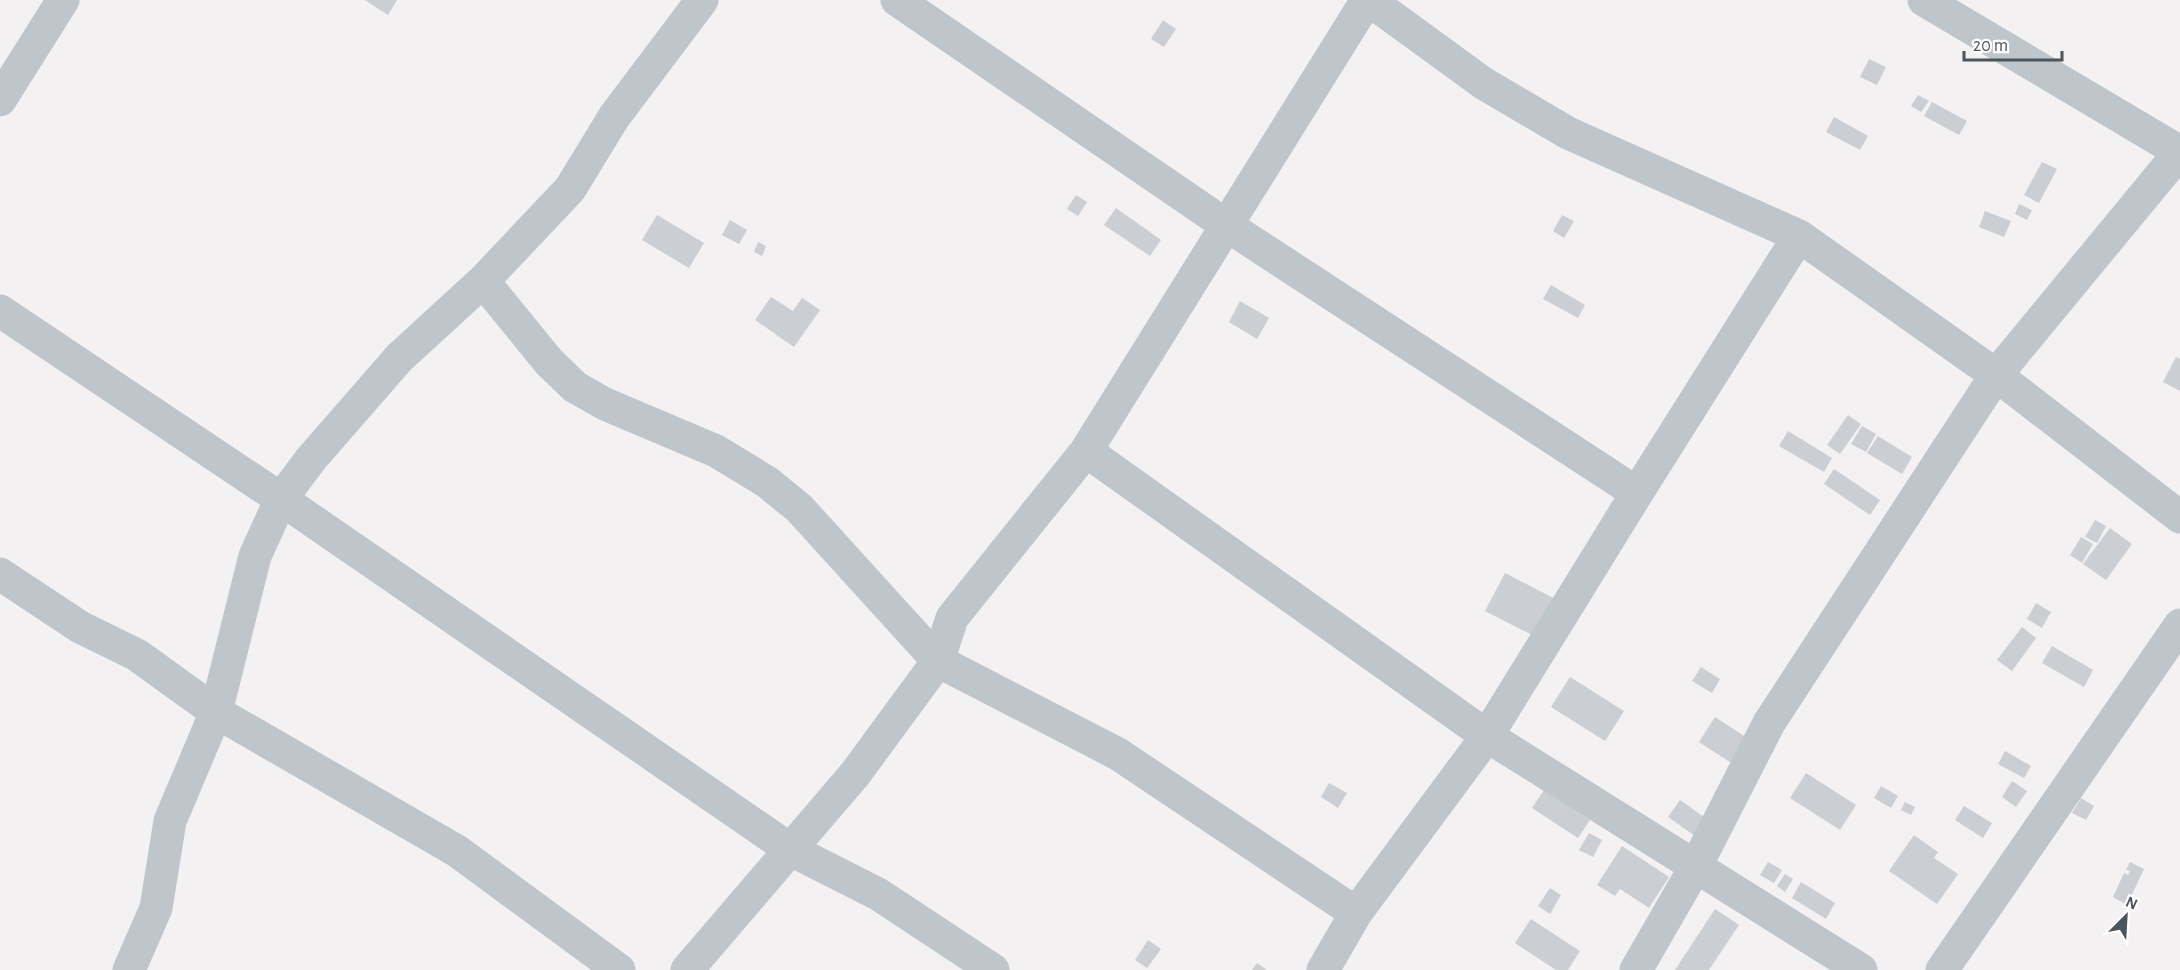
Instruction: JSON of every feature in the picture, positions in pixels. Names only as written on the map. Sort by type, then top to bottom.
[{"type":"street","points":[[0,100],[63,0]]},
{"type":"street","points":[[129,970],[156,908],[170,822],[216,712],[255,556],[281,499],[311,459],[399,358],[483,281],[570,189],[614,117],[702,0]]},
{"type":"street","points":[[897,0],[1226,225],[1637,493]]},
{"type":"street","points":[[687,970],[855,774],[938,661],[952,618],[1086,451],[1368,0],[1483,83],[1568,133],[1799,236],[1996,375],[2180,517]]},
{"type":"street","points":[[1636,970],[1696,866],[1769,723],[1996,375],[2173,143],[1924,0]]},
{"type":"street","points":[[1323,970],[1356,913],[1487,736],[1799,236]]},
{"type":"street","points":[[483,281],[549,362],[575,387],[605,404],[716,451],[766,482],[799,508],[938,661],[1118,754],[1356,913]]},
{"type":"street","points":[[0,311],[281,499],[791,850],[878,894],[993,970]]},
{"type":"street","points":[[1086,451],[1487,736],[1861,970]]},
{"type":"street","points":[[0,574],[80,627],[137,655],[216,712],[457,852],[619,970]]},
{"type":"street","points":[[1942,970],[2180,625]]},
{"type":"building","points":[[365,0],[397,0],[388,15]]},
{"type":"building","points":[[1163,20],[1176,29],[1164,47],[1151,39]]},
{"type":"building","points":[[1869,59],[1886,67],[1877,85],[1860,77]]},
{"type":"building","points":[[1918,95],[1929,101],[1921,112],[1911,106]]},
{"type":"building","points":[[1932,102],[1967,121],[1959,135],[1924,116]]},
{"type":"building","points":[[1834,117],[1868,136],[1860,150],[1826,132]]},
{"type":"building","points":[[2042,162],[2057,169],[2039,203],[2024,195]]},
{"type":"building","points":[[1076,195],[1087,202],[1078,216],[1067,209]]},
{"type":"building","points":[[2019,204],[2032,210],[2027,220],[2015,214]]},
{"type":"building","points":[[1116,208],[1161,240],[1150,256],[1104,225]]},
{"type":"building","points":[[1985,211],[2011,221],[2004,237],[1979,227]]},
{"type":"building","points":[[657,215],[704,243],[689,268],[642,240]]},
{"type":"building","points":[[1562,215],[1574,221],[1564,238],[1553,231]]},
{"type":"building","points":[[730,220],[747,230],[739,244],[722,235]]},
{"type":"building","points":[[758,242],[766,246],[762,256],[754,252]]},
{"type":"building","points":[[1551,285],[1585,305],[1578,318],[1543,299]]},
{"type":"building","points":[[771,297],[793,311],[802,298],[820,310],[794,347],[755,320]]},
{"type":"building","points":[[1240,301],[1269,318],[1257,339],[1229,322]]},
{"type":"building","points":[[2176,357],[2180,359],[2180,391],[2163,382]]},
{"type":"building","points":[[1848,415],[1861,424],[1840,454],[1827,445]]},
{"type":"building","points":[[1862,426],[1876,434],[1866,452],[1851,444]]},
{"type":"building","points":[[1788,431],[1832,458],[1824,472],[1779,446]]},
{"type":"building","points":[[1878,436],[1912,457],[1902,474],[1867,453]]},
{"type":"building","points":[[1834,469],[1880,500],[1870,515],[1824,484]]},
{"type":"building","points":[[2095,520],[2106,526],[2097,543],[2085,537]]},
{"type":"building","points":[[2110,528],[2132,544],[2106,580],[2083,564]]},
{"type":"building","points":[[2081,537],[2093,544],[2082,563],[2070,555]]},
{"type":"building","points":[[1505,573],[1557,600],[1538,638],[1485,611]]},
{"type":"building","points":[[2036,603],[2051,612],[2042,628],[2027,619]]},
{"type":"building","points":[[2022,627],[2036,638],[2012,671],[1997,660]]},
{"type":"building","points":[[2052,646],[2093,670],[2084,687],[2042,663]]},
{"type":"building","points":[[1701,667],[1720,679],[1712,693],[1692,681]]},
{"type":"building","points":[[1570,677],[1624,711],[1605,741],[1551,707]]},
{"type":"building","points":[[1715,717],[1755,743],[1739,768],[1699,742]]},
{"type":"building","points":[[2005,751],[2031,766],[2024,778],[1998,764]]},
{"type":"building","points":[[1806,773],[1856,805],[1840,830],[1790,798]]},
{"type":"building","points":[[2012,781],[2027,791],[2016,807],[2002,797]]},
{"type":"building","points":[[1329,783],[1347,793],[1338,808],[1321,797]]},
{"type":"building","points":[[1881,786],[1898,796],[1891,808],[1874,798]]},
{"type":"building","points":[[1544,790],[1590,820],[1578,838],[1532,808]]},
{"type":"building","points":[[2081,798],[2094,806],[2086,820],[2072,813]]},
{"type":"building","points":[[1680,800],[1711,822],[1699,839],[1668,817]]},
{"type":"building","points":[[1905,802],[1915,807],[1911,815],[1901,810]]},
{"type":"building","points":[[1964,806],[1992,823],[1983,838],[1955,820]]},
{"type":"building","points":[[1589,833],[1602,840],[1593,857],[1579,850]]},
{"type":"building","points":[[1914,835],[1938,852],[1934,858],[1958,874],[1937,904],[1889,871]]},
{"type":"building","points":[[1622,846],[1669,877],[1649,908],[1620,889],[1615,896],[1597,885]]},
{"type":"building","points":[[1768,862],[1782,870],[1774,883],[1760,875]]},
{"type":"building","points":[[2130,862],[2144,869],[2127,905],[2113,897],[2124,873],[2128,875],[2130,871],[2126,870]]},
{"type":"building","points":[[1785,874],[1793,879],[1785,892],[1777,886]]},
{"type":"building","points":[[1801,882],[1835,903],[1826,919],[1792,898]]},
{"type":"building","points":[[1550,888],[1561,895],[1550,914],[1538,906]]},
{"type":"building","points":[[1715,909],[1739,925],[1709,970],[1675,970]]},
{"type":"building","points":[[1531,919],[1580,951],[1568,970],[1556,970],[1515,943]]},
{"type":"building","points":[[1148,940],[1161,949],[1147,968],[1135,960]]},
{"type":"building","points":[[1257,963],[1267,970],[1252,970]]}]
